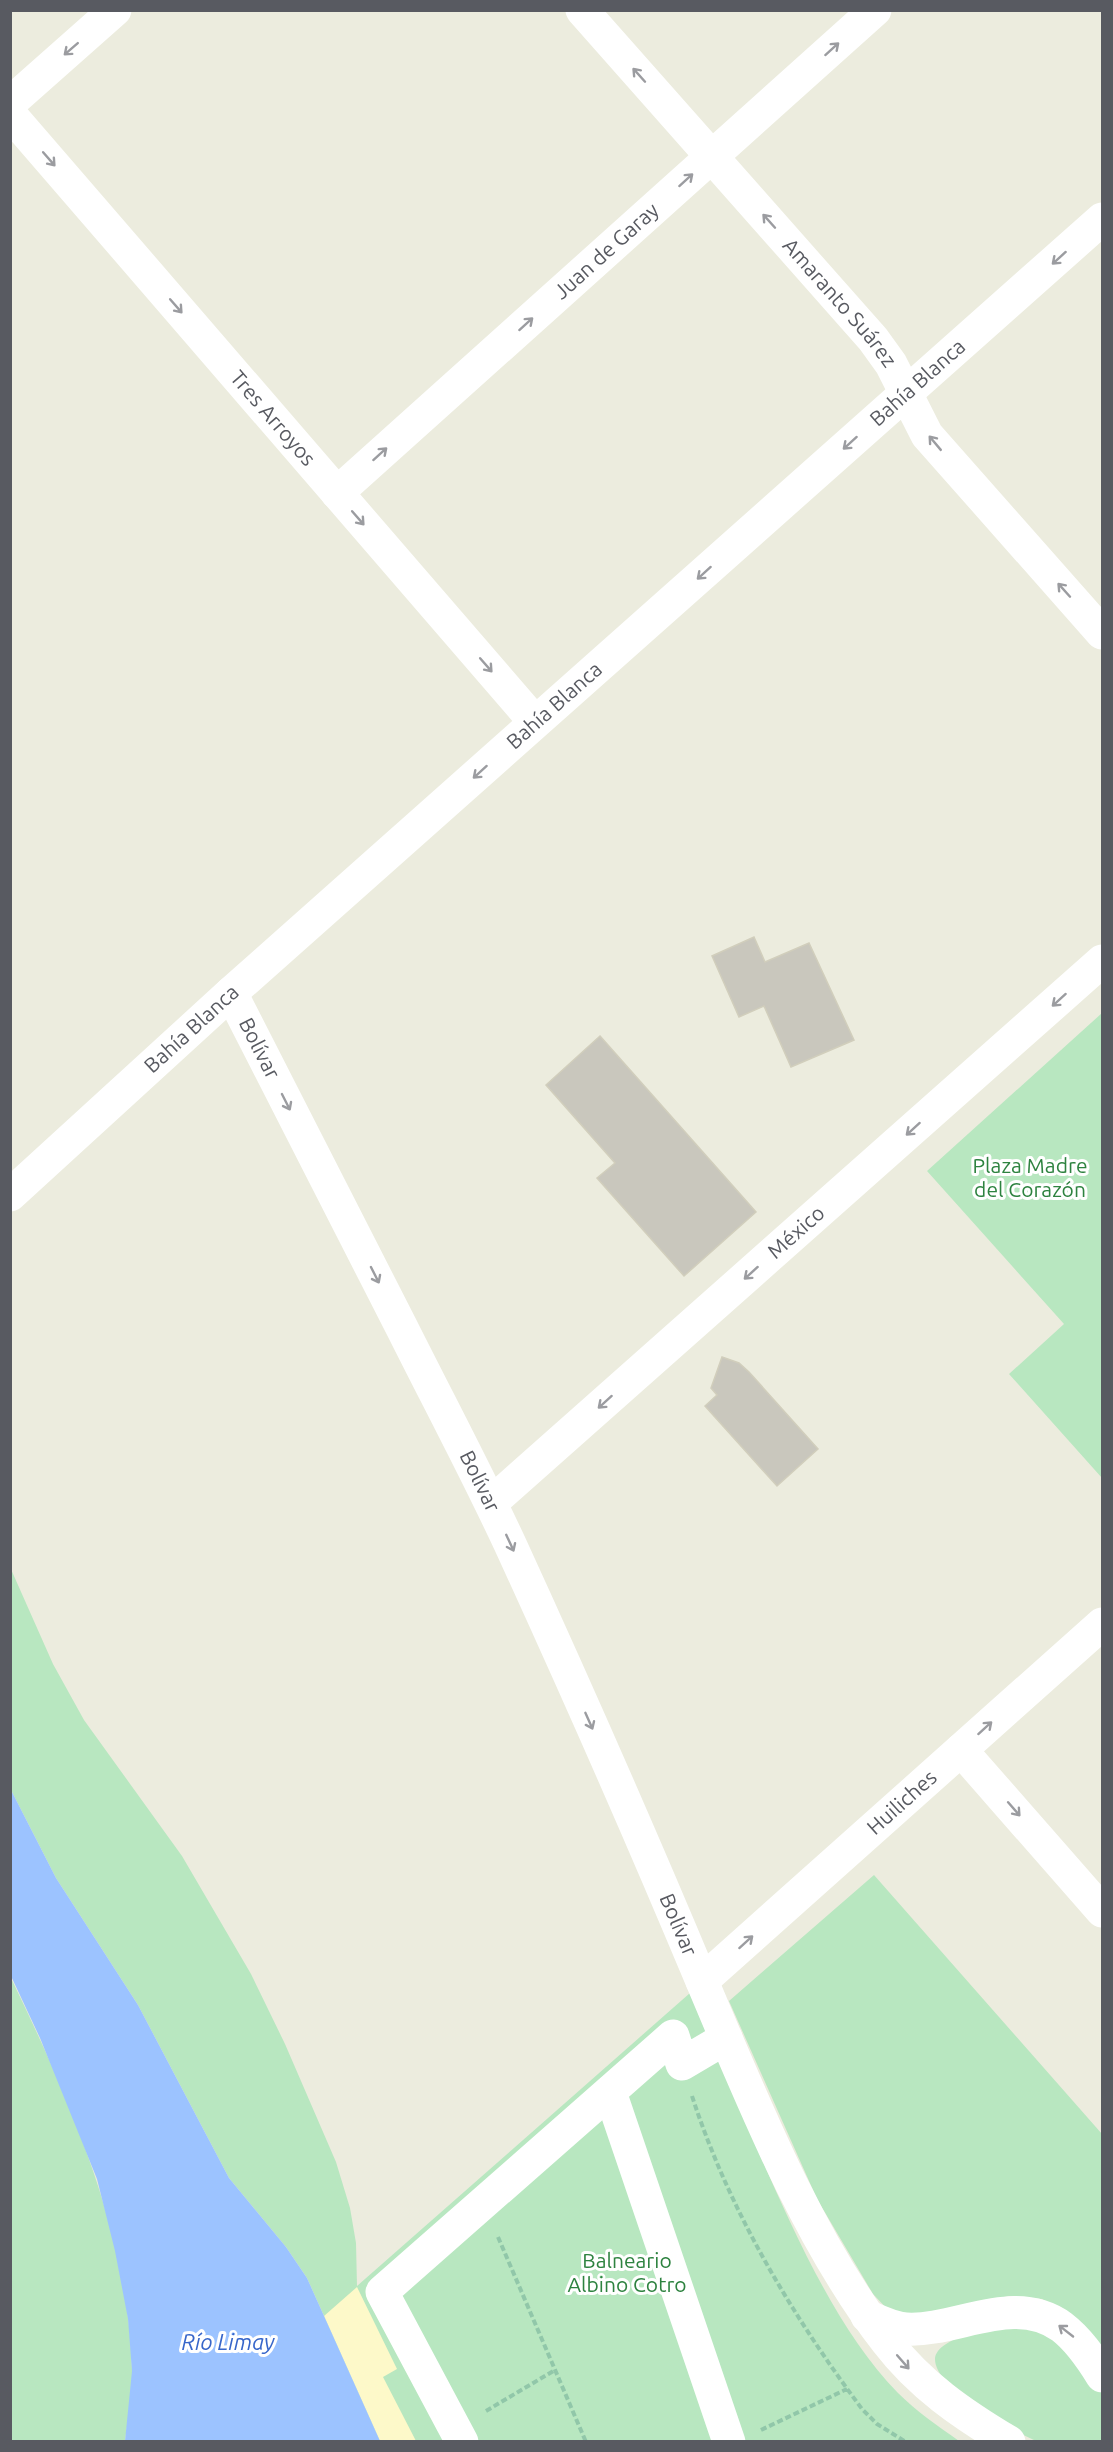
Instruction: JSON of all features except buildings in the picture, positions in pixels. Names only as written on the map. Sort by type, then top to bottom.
[{"type":"street","points":[[10,103],[115,10]]},
{"type":"street","name":"Amaranto Suárez","points":[[582,10],[873,339],[891,364],[927,435],[1102,633]]},
{"type":"street","name":"Juan de Garay","points":[[337,493],[875,10]]},
{"type":"street","name":"Tres Arroyos","points":[[10,114],[535,722]]},
{"type":"street","name":"Bahía Blanca","points":[[10,1195],[231,993],[1102,219]]},
{"type":"street","name":"México","points":[[491,1503],[1102,961]]},
{"type":"street","name":"Bolívar","points":[[231,993],[491,1503],[550,1631],[702,1981]]},
{"type":"street","name":"Huiliches","points":[[702,1981],[1102,1624]]},
{"type":"street","points":[[961,1750],[1102,1911]]},
{"type":"street","points":[[702,1981],[796,2192],[845,2282],[867,2316],[910,2369],[937,2395],[1009,2442]]},
{"type":"street","points":[[459,2435],[382,2292],[673,2036],[682,2064],[726,2038]]},
{"type":"street","points":[[610,2092],[743,2437]]},
{"type":"street","points":[[867,2316],[890,2326],[920,2329],[1024,2312],[1043,2317],[1061,2326],[1075,2338],[1102,2376]]},
{"type":"path","points":[[682,2064],[715,2161],[740,2215],[774,2277],[862,2409],[877,2424],[906,2442]]},
{"type":"path","points":[[483,2203],[586,2442]]},
{"type":"path","points":[[459,2435],[555,2370]]},
{"type":"path","points":[[743,2437],[847,2389]]},
{"type":"green space","name":"Plaza Madre del Corazón","points":[[1102,1013],[1102,1478],[1009,1374],[1064,1324],[927,1171]]},
{"type":"green space","name":"Balneario Albino Cotro","points":[[10,1567],[53,1664],[84,1720],[182,1856],[251,1974],[285,2044],[336,2162],[350,2208],[356,2243],[357,2286],[690,1993],[785,2211],[836,2309],[855,2340],[898,2393],[959,2441],[380,2441],[307,2278],[286,2247],[229,2178],[138,2005],[56,1878],[11,1790]]},
{"type":"green space","points":[[874,1875],[1102,2134],[1102,2350],[1059,2308],[1042,2299],[1009,2296],[924,2314],[890,2312],[873,2294],[817,2199],[729,2001]]},
{"type":"green space","points":[[10,1976],[53,2069],[92,2166],[120,2267],[128,2317],[132,2369],[125,2441],[11,2441]]},
{"type":"green space","points":[[1013,2323],[1057,2339],[1102,2392],[1102,2441],[1036,2441],[1015,2431],[944,2380],[935,2359],[938,2351],[946,2344],[968,2334]]},
{"type":"sand","points":[[357,2287],[397,2369],[383,2377],[416,2441],[380,2441],[324,2316]]},
{"type":"water","name":"Río Limay","points":[[11,1790],[56,1878],[138,2005],[229,2178],[286,2247],[307,2278],[380,2441],[125,2441],[132,2371],[128,2319],[115,2251],[97,2179],[40,2038],[11,1976]]}]
